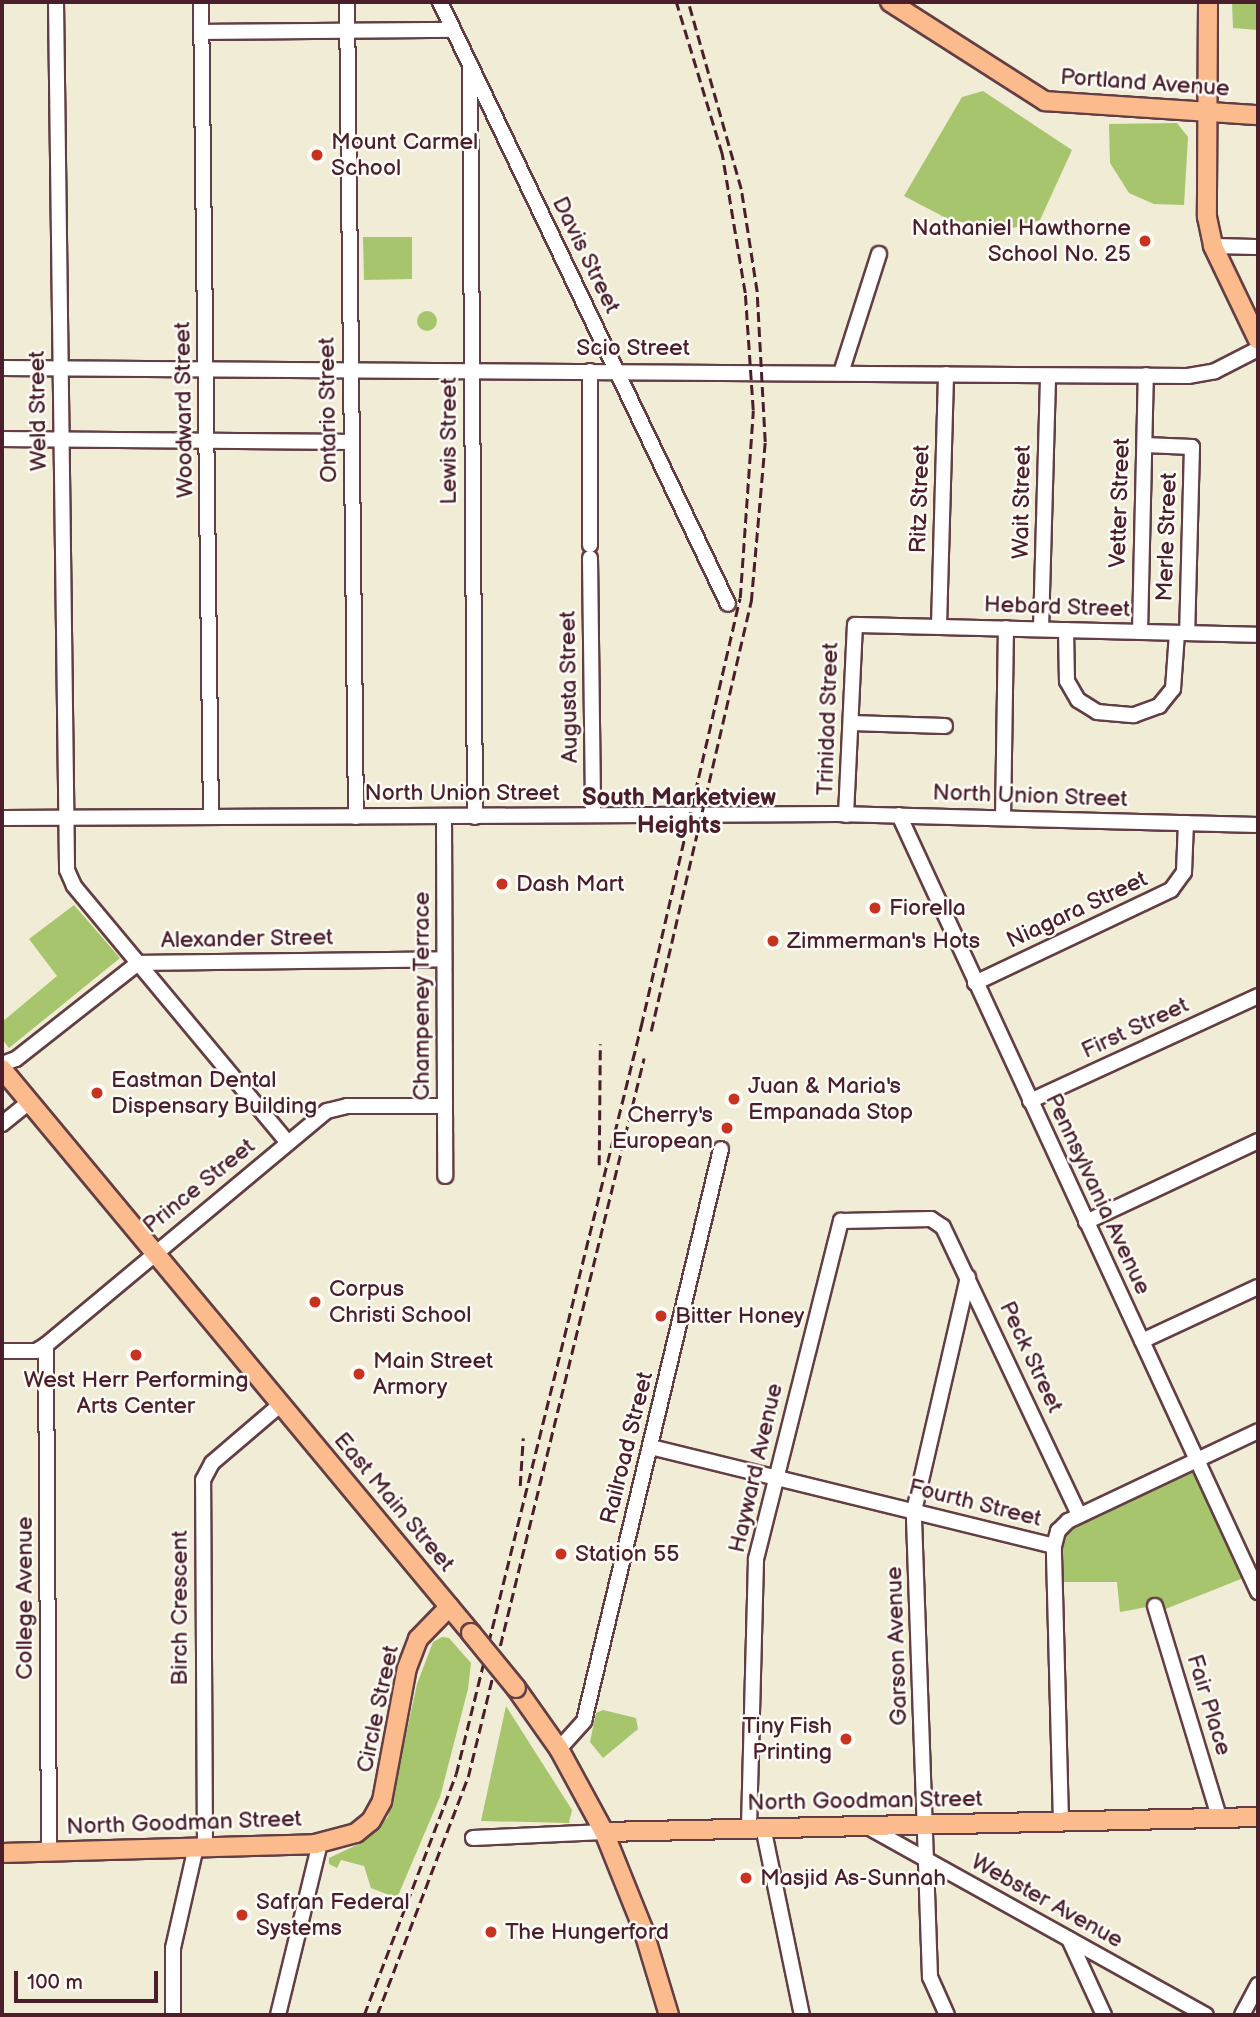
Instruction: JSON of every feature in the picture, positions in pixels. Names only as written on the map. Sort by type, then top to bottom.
[{"type":"main road","name":"Portland Avenue","points":[[890,2],[1045,102],[1258,115]]},
{"type":"main road","points":[[1208,2],[1205,204],[1213,246],[1258,340]]},
{"type":"main road","name":"East Main Street","points":[[2,1067],[516,1688],[559,1749],[604,1832],[643,1929],[668,2015]]},
{"type":"main road","name":"Circle Street","points":[[363,1828],[382,1801],[407,1668],[418,1639],[449,1606]]},
{"type":"main road","name":"North Goodman Street","points":[[604,1832],[1258,1817]]},
{"type":"main road","name":"North Goodman Street","points":[[2,1853],[320,1843],[363,1828]]},
{"type":"street","name":"Weld Street","points":[[56,2],[65,819],[69,877],[288,1143]]},
{"type":"street","name":"Woodward Street","points":[[201,2],[211,817]]},
{"type":"street","name":"Ontario Street","points":[[347,2],[356,817]]},
{"type":"street","name":"Davis Street","points":[[440,2],[727,604]]},
{"type":"street","points":[[202,32],[453,30]]},
{"type":"street","name":"Lewis Street","points":[[470,65],[475,817]]},
{"type":"street","points":[[1213,246],[1258,247]]},
{"type":"street","points":[[841,373],[879,254]]},
{"type":"street","name":"Scio Street","points":[[2,368],[1200,375],[1258,349]]},
{"type":"street","name":"Augusta Street","points":[[590,371],[593,815]]},
{"type":"street","name":"Ritz Street","points":[[939,626],[946,374]]},
{"type":"street","name":"Vetter Street","points":[[1140,632],[1146,375]]},
{"type":"street","name":"Wait Street","points":[[1041,629],[1048,376]]},
{"type":"street","points":[[2,439],[351,442]]},
{"type":"street","name":"Merle Street","points":[[1145,445],[1192,447],[1182,633]]},
{"type":"street","name":"Hebard Street","points":[[855,625],[1258,635]]},
{"type":"street","name":"Trinidad Street","points":[[846,815],[855,625]]},
{"type":"street","points":[[1003,818],[1006,628]]},
{"type":"street","points":[[1066,631],[1067,681],[1078,701],[1097,712],[1135,715],[1153,710],[1173,689],[1182,633]]},
{"type":"street","points":[[851,723],[945,726]]},
{"type":"street","name":"North Union Street","points":[[2,818],[899,815],[1258,825]]},
{"type":"street","name":"Pennsylvania Avenue","points":[[899,815],[1256,1583]]},
{"type":"street","name":"Champeney Terrace","points":[[443,817],[445,1175]]},
{"type":"street","name":"Niagara Street","points":[[975,983],[1171,890],[1184,872],[1186,823]]},
{"type":"street","name":"Alexander Street","points":[[2,1067],[16,1059],[138,963],[444,959]]},
{"type":"street","name":"First Street","points":[[1030,1101],[1258,996]]},
{"type":"street","points":[[2,1124],[29,1102]]},
{"type":"street","name":"Prince Street","points":[[46,1345],[322,1114],[339,1107],[445,1106]]},
{"type":"street","points":[[1086,1222],[1258,1141]]},
{"type":"street","name":"Railroad Street","points":[[559,1749],[584,1721],[721,1149]]},
{"type":"street","name":"Hayward Avenue","points":[[802,2015],[756,1827],[755,1566],[839,1224],[848,1219],[937,1221]]},
{"type":"street","name":"Peck Street","points":[[937,1221],[968,1277],[1079,1515]]},
{"type":"street","name":"Garson Avenue","points":[[947,2015],[930,1977],[914,1511],[968,1277]]},
{"type":"street","points":[[1142,1341],[1258,1287]]},
{"type":"street","points":[[2,1351],[36,1351],[46,1345]]},
{"type":"street","name":"College Avenue","points":[[46,1345],[49,1852]]},
{"type":"street","name":"Birch Crescent","points":[[173,2015],[173,1948],[200,1847],[202,1488],[208,1468],[281,1404]]},
{"type":"street","name":"Fourth Street","points":[[651,1447],[1054,1546],[1062,1525],[1079,1515],[1258,1431]]},
{"type":"street","points":[[1054,1546],[1061,1822]]},
{"type":"street","name":"Fair Place","points":[[1155,1606],[1219,1818]]},
{"type":"street","name":"Webster Avenue","points":[[866,1826],[1206,2015]]},
{"type":"street","name":"North Goodman Street","points":[[473,1838],[604,1832]]},
{"type":"street","points":[[278,2015],[320,1843]]},
{"type":"street","points":[[1069,1939],[1104,2015]]},
{"type":"street","points":[[1242,2015],[1258,1985]]},
{"type":"green space","points":[[1232,2],[1258,2],[1258,30],[1233,28]]},
{"type":"green space","points":[[983,91],[1072,150],[1040,220],[1003,231],[948,219],[904,196],[962,97]]},
{"type":"green space","points":[[1177,123],[1188,137],[1184,205],[1154,204],[1129,193],[1110,163],[1109,124]]},
{"type":"green space","points":[[363,237],[412,237],[412,279],[364,280]]},
{"type":"green space","points":[[423,311],[431,311],[437,321],[431,331],[423,331],[417,325],[417,317]]},
{"type":"green space","points":[[74,905],[120,958],[9,1048],[2,1039],[2,1022],[57,976],[29,939]]},
{"type":"green space","points":[[1193,1468],[1246,1577],[1163,1610],[1163,1602],[1156,1598],[1147,1607],[1120,1612],[1117,1582],[1061,1582],[1062,1529]]},
{"type":"green space","points":[[442,1637],[449,1638],[471,1663],[468,1689],[440,1797],[397,1898],[371,1888],[364,1866],[341,1860],[337,1868],[329,1864],[329,1858],[363,1842],[388,1817],[417,1684],[433,1642]]},
{"type":"green space","points":[[506,1706],[572,1810],[569,1823],[481,1821]]},
{"type":"green space","points":[[603,1710],[636,1718],[638,1729],[603,1758],[590,1742],[596,1713]]},
{"type":"railway","points":[[364,2015],[456,1774],[641,1026],[740,598],[753,410],[745,293],[722,154],[676,2]]},
{"type":"railway","points":[[651,1031],[751,602],[765,442],[757,292],[741,189],[688,2]]},
{"type":"railway","points":[[599,1165],[600,1044]]},
{"type":"railway","points":[[377,2015],[468,1777],[644,1058]]},
{"type":"railway","points":[[520,1486],[523,1438]]},
{"type":"place","name":"Mount Carmel School","points":[[317,155]]},
{"type":"place","name":"Nathaniel Hawthorne School No. 25","points":[[1145,241]]},
{"type":"place","name":"Dash Mart","points":[[502,884]]},
{"type":"place","name":"Fiorella","points":[[875,908]]},
{"type":"place","name":"Zimmerman's Hots","points":[[773,941]]},
{"type":"place","name":"Eastman Dental Dispensary Building","points":[[97,1093]]},
{"type":"place","name":"Juan & Maria's Empanada Stop","points":[[734,1099]]},
{"type":"place","name":"Cherry's European","points":[[727,1128]]},
{"type":"place","name":"Corpus Christi School","points":[[315,1302]]},
{"type":"place","name":"Bitter Honey","points":[[661,1316]]},
{"type":"place","name":"West Herr Performing Arts Center","points":[[136,1355]]},
{"type":"place","name":"Main Street Armory","points":[[359,1374]]},
{"type":"place","name":"Station 55","points":[[561,1554]]},
{"type":"place","name":"Tiny Fish Printing","points":[[846,1739]]},
{"type":"place","name":"Masjid As-Sunnah","points":[[746,1878]]},
{"type":"place","name":"Safran Federal Systems","points":[[242,1915]]},
{"type":"place","name":"The Hungerford","points":[[491,1932]]},
{"type":"district","name":"South Marketview Heights","points":[[679,812]]}]
